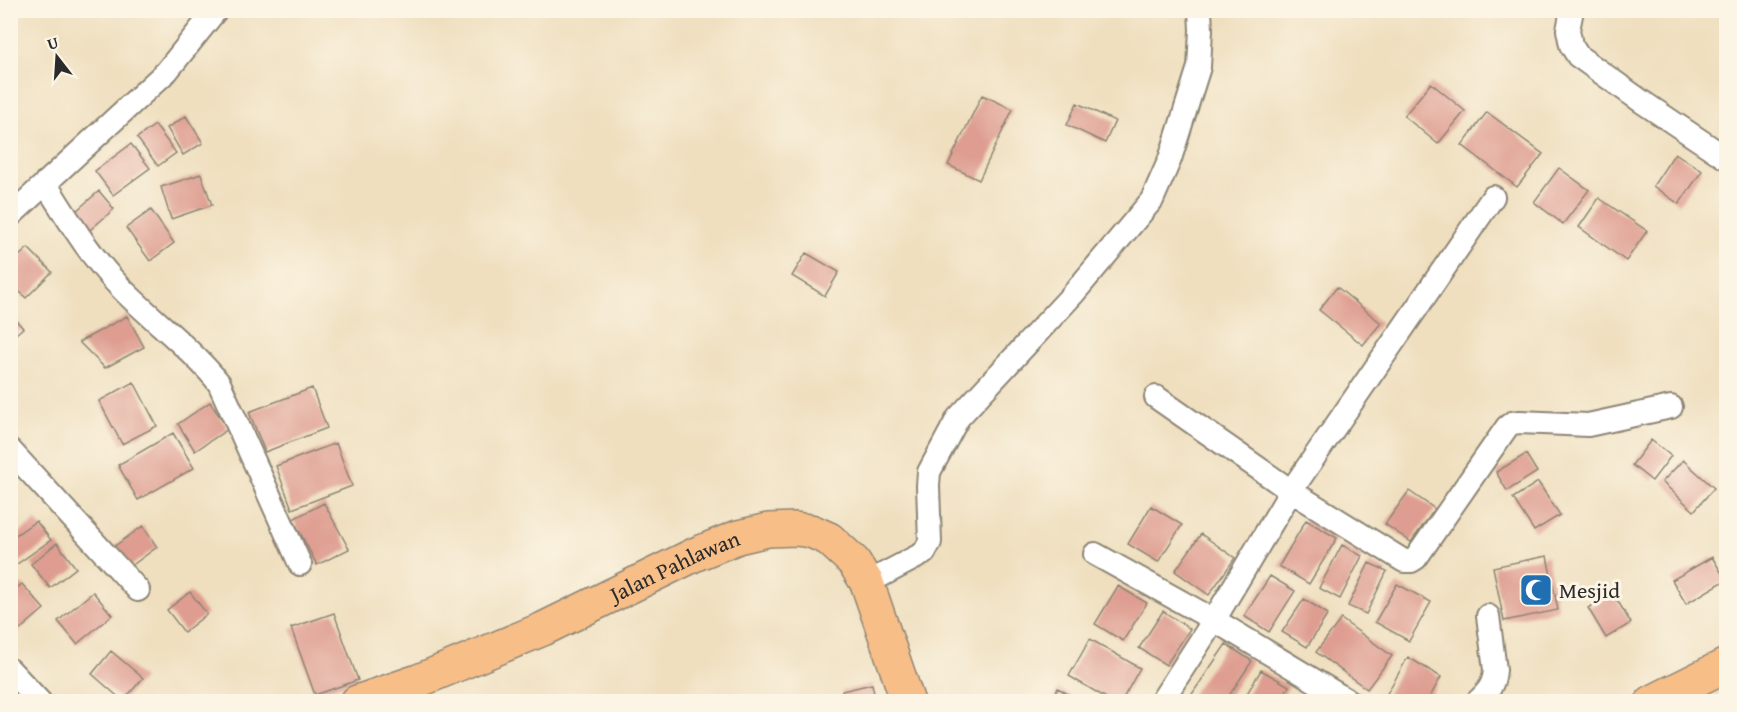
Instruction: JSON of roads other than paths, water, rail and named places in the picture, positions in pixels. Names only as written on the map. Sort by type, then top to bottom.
[{"type":"highway","name":"Jalan Pahlawan","points":[[357,702],[418,681],[543,628],[696,554],[738,537],[768,530],[795,529],[811,531],[829,539],[854,562],[867,583],[908,702]]},
{"type":"highway","points":[[1652,702],[1726,665]]},
{"type":"street","points":[[10,216],[167,71],[216,10]]},
{"type":"street","points":[[867,583],[924,553],[930,542],[929,472],[958,418],[1074,293],[1152,200],[1170,159],[1199,67],[1200,10]]},
{"type":"street","points":[[1572,10],[1568,30],[1571,45],[1578,56],[1726,158]]},
{"type":"street","points":[[45,183],[95,260],[121,288],[206,367],[219,383],[300,564]]},
{"type":"street","points":[[1161,702],[1214,620],[1291,491],[1493,197]]},
{"type":"street","points":[[1156,397],[1291,491],[1404,561],[1416,558],[1512,423],[1587,425],[1671,407]]},
{"type":"street","points":[[10,450],[138,590]]},
{"type":"street","points":[[1095,554],[1214,620],[1350,702]]},
{"type":"street","points":[[1477,702],[1489,692],[1494,678],[1488,616]]},
{"type":"street","points":[[10,670],[40,702]]},
{"type":"place","name":"Mesjid","points":[[1536,590]]}]
